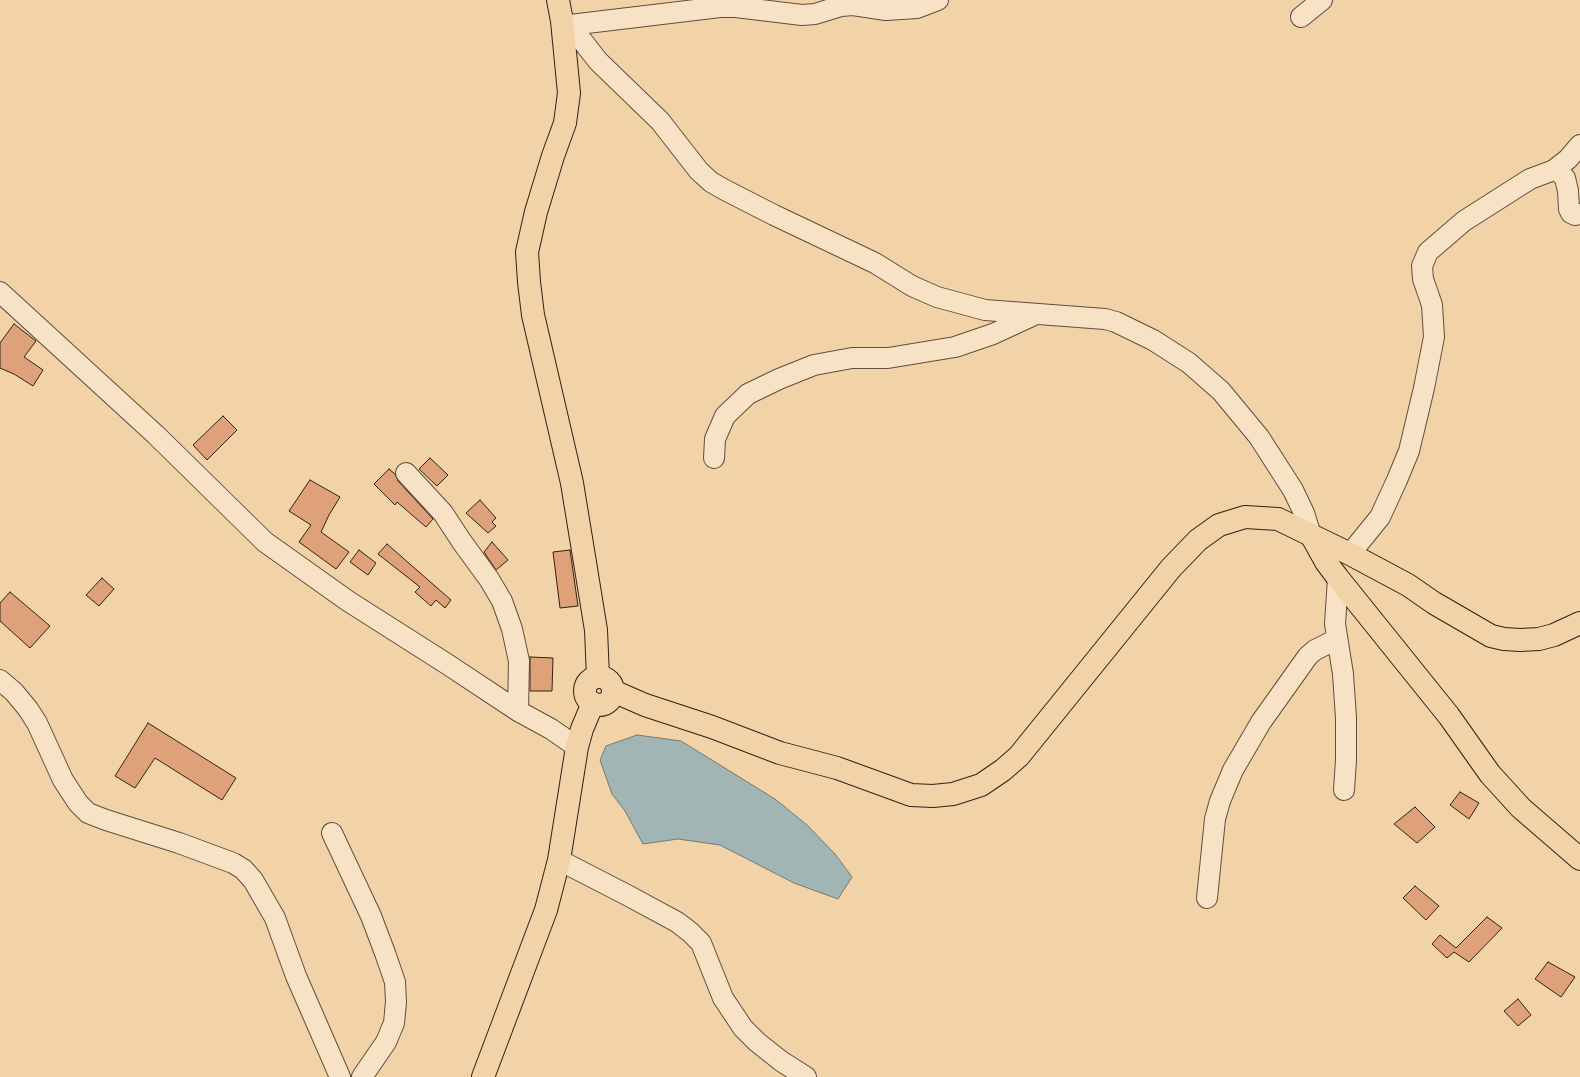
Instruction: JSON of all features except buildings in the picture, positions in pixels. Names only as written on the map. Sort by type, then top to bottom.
[{"type":"main road","points":[[484,1077],[546,910],[559,860],[577,747],[593,703],[596,705],[604,704],[611,699],[605,684],[572,483],[533,315],[528,282],[528,252],[536,212],[565,122],[569,93],[566,23],[558,0]]},
{"type":"main road","points":[[605,684],[645,705],[712,727],[780,753],[837,768],[911,795],[933,796],[953,794],[981,785],[1020,756],[1171,568],[1198,540],[1219,525],[1245,517],[1278,520],[1311,535],[1408,585],[1434,603],[1491,636],[1520,640],[1539,638],[1566,630],[1580,623]]},
{"type":"main road","points":[[1311,535],[1326,562],[1449,716],[1490,774],[1521,808],[1580,859]]},
{"type":"street","points":[[566,23],[720,7],[736,7],[802,15],[815,14],[841,6],[853,5],[886,10],[917,8],[938,0]]},
{"type":"street","points":[[1301,17],[1322,0]]},
{"type":"street","points":[[566,23],[598,61],[660,121],[699,171],[711,182],[774,215],[875,263],[912,286],[930,295],[985,310],[1034,315],[1092,317],[1116,322],[1153,340],[1189,363],[1221,392],[1259,437],[1293,490],[1304,513],[1311,535]]},
{"type":"street","points":[[1350,554],[1380,517],[1409,451],[1434,337],[1432,305],[1423,279],[1422,266],[1428,252],[1464,221],[1530,179],[1554,170],[1568,159],[1580,145]]},
{"type":"street","points":[[1554,170],[1559,172],[1565,178],[1568,191],[1569,209],[1571,213],[1580,214]]},
{"type":"street","points":[[0,292],[156,436],[265,542],[348,601],[518,711],[551,729],[577,747]]},
{"type":"street","points":[[714,458],[715,439],[725,416],[748,394],[779,379],[822,363],[852,358],[888,358],[955,347],[993,334],[1034,315]]},
{"type":"street","points":[[406,473],[443,513],[489,579],[502,601],[512,629],[519,661],[518,711]]},
{"type":"street","points":[[1338,578],[1335,624],[1343,674],[1346,718],[1344,790]]},
{"type":"street","points":[[1207,898],[1215,819],[1220,801],[1233,770],[1261,722],[1308,656],[1337,639]]},
{"type":"street","points":[[0,680],[14,692],[28,709],[37,723],[63,780],[78,803],[88,813],[179,843],[233,863],[243,869],[275,918],[296,976],[340,1077]]},
{"type":"street","points":[[332,833],[371,916],[385,952],[394,982],[396,1002],[394,1023],[386,1042],[362,1077]]},
{"type":"street","points":[[559,860],[677,922],[690,932],[701,943],[722,998],[742,1028],[781,1061],[806,1077]]},
{"type":"shaded area","points":[[637,735],[681,741],[775,799],[807,825],[835,854],[852,877],[838,899],[794,883],[720,845],[678,839],[643,844],[625,811],[612,794],[600,760],[606,746]]}]
